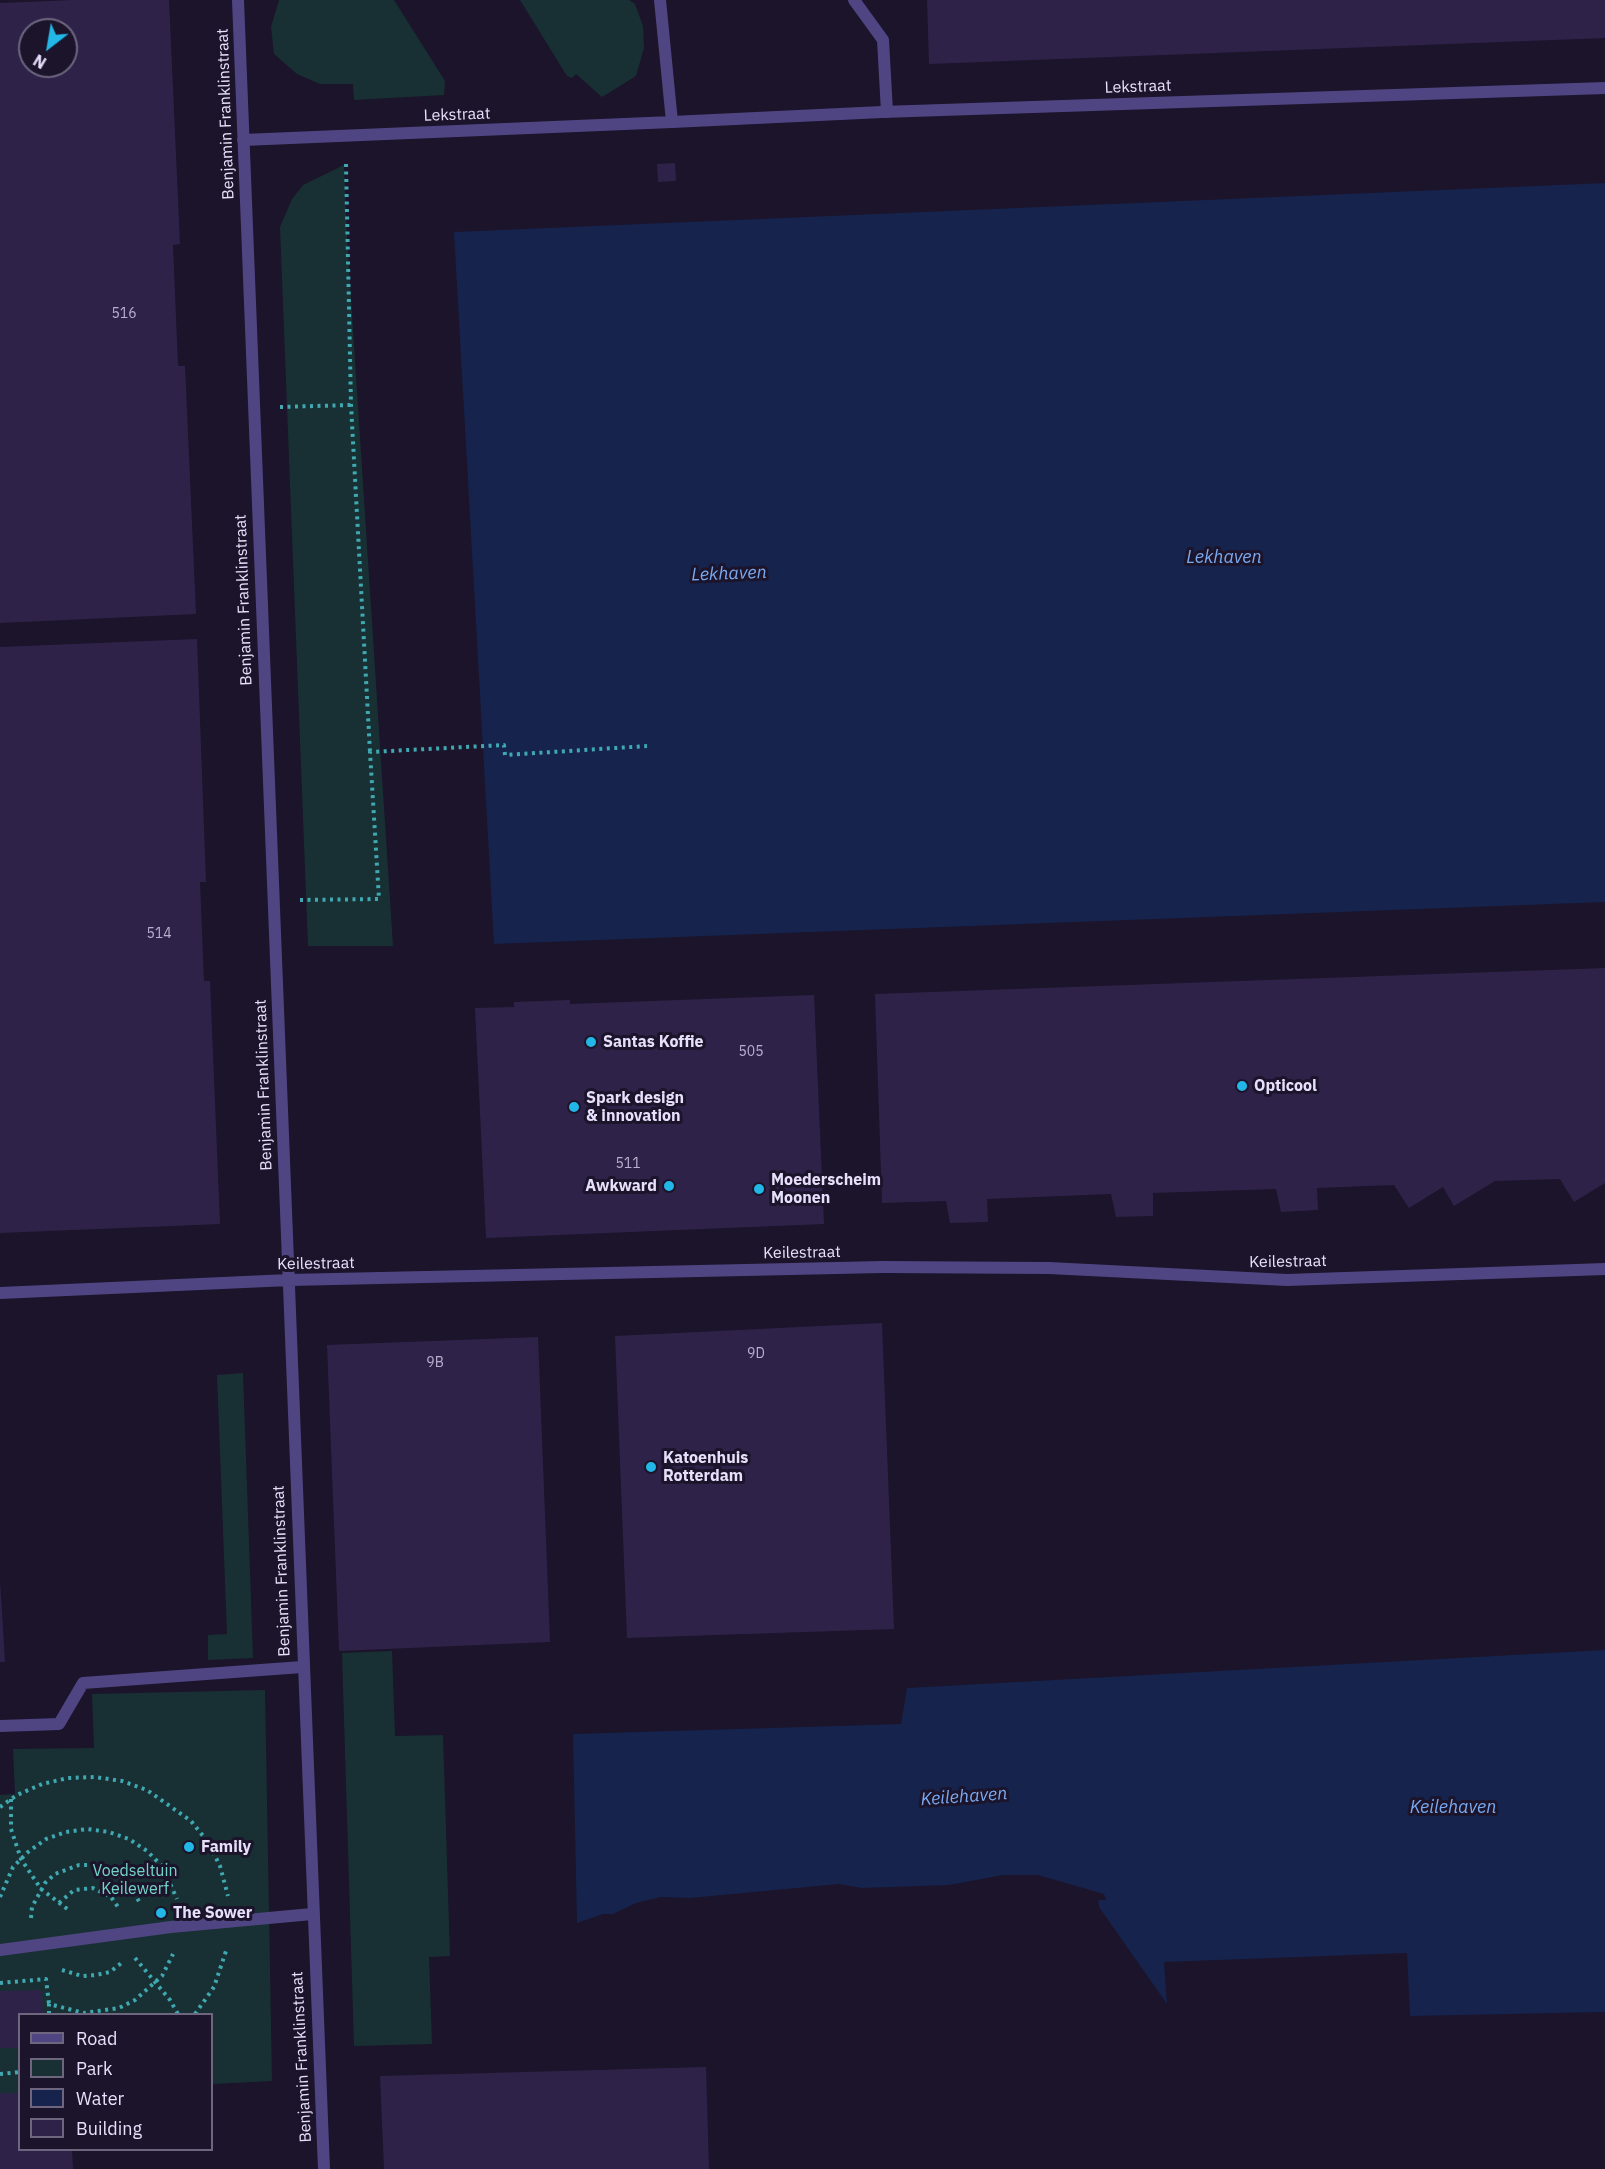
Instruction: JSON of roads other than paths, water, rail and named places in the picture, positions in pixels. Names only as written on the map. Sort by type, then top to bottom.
[{"type":"street","name":"Benjamin Franklinstraat","points":[[237,0],[289,1281],[302,1667],[324,2169]]},
{"type":"street","points":[[660,0],[672,122]]},
{"type":"street","points":[[854,0],[883,40],[887,112]]},
{"type":"street","name":"Lekstraat","points":[[243,140],[887,112],[1605,88]]},
{"type":"street","name":"Keilestraat","points":[[0,1293],[289,1281],[882,1267],[1049,1268],[1276,1280],[1605,1269]]},
{"type":"street","points":[[0,1726],[59,1724],[83,1683],[302,1667]]},
{"type":"street","points":[[0,1950],[231,1921],[312,1914]]},
{"type":"water","name":"Lekhaven","points":[[1605,183],[1605,902],[494,944],[454,232]]},
{"type":"water","name":"Keilehaven","points":[[1605,1650],[1605,2012],[1410,2016],[1407,1953],[1164,1962],[1167,2004],[1099,1907],[1098,1900],[1106,1900],[1104,1894],[1038,1875],[1003,1875],[949,1885],[862,1888],[839,1884],[690,1898],[661,1897],[636,1903],[613,1914],[603,1914],[577,1923],[573,1734],[901,1724],[907,1688]]},
{"type":"place","name":"Santas Koffie","points":[[591,1042]]},
{"type":"place","name":"Opticool","points":[[1242,1086]]},
{"type":"place","name":"Spark design & innovation","points":[[574,1107]]},
{"type":"place","name":"Awkward","points":[[669,1186]]},
{"type":"place","name":"Moederscheim Moonen","points":[[759,1189]]},
{"type":"place","name":"Katoenhuis Rotterdam","points":[[651,1467]]},
{"type":"place","name":"Family","points":[[189,1847]]},
{"type":"place","name":"The Sower","points":[[161,1913]]},
{"type":"park label","name":"Voedseltuin Keilewerf","points":[[135,1880]]}]
